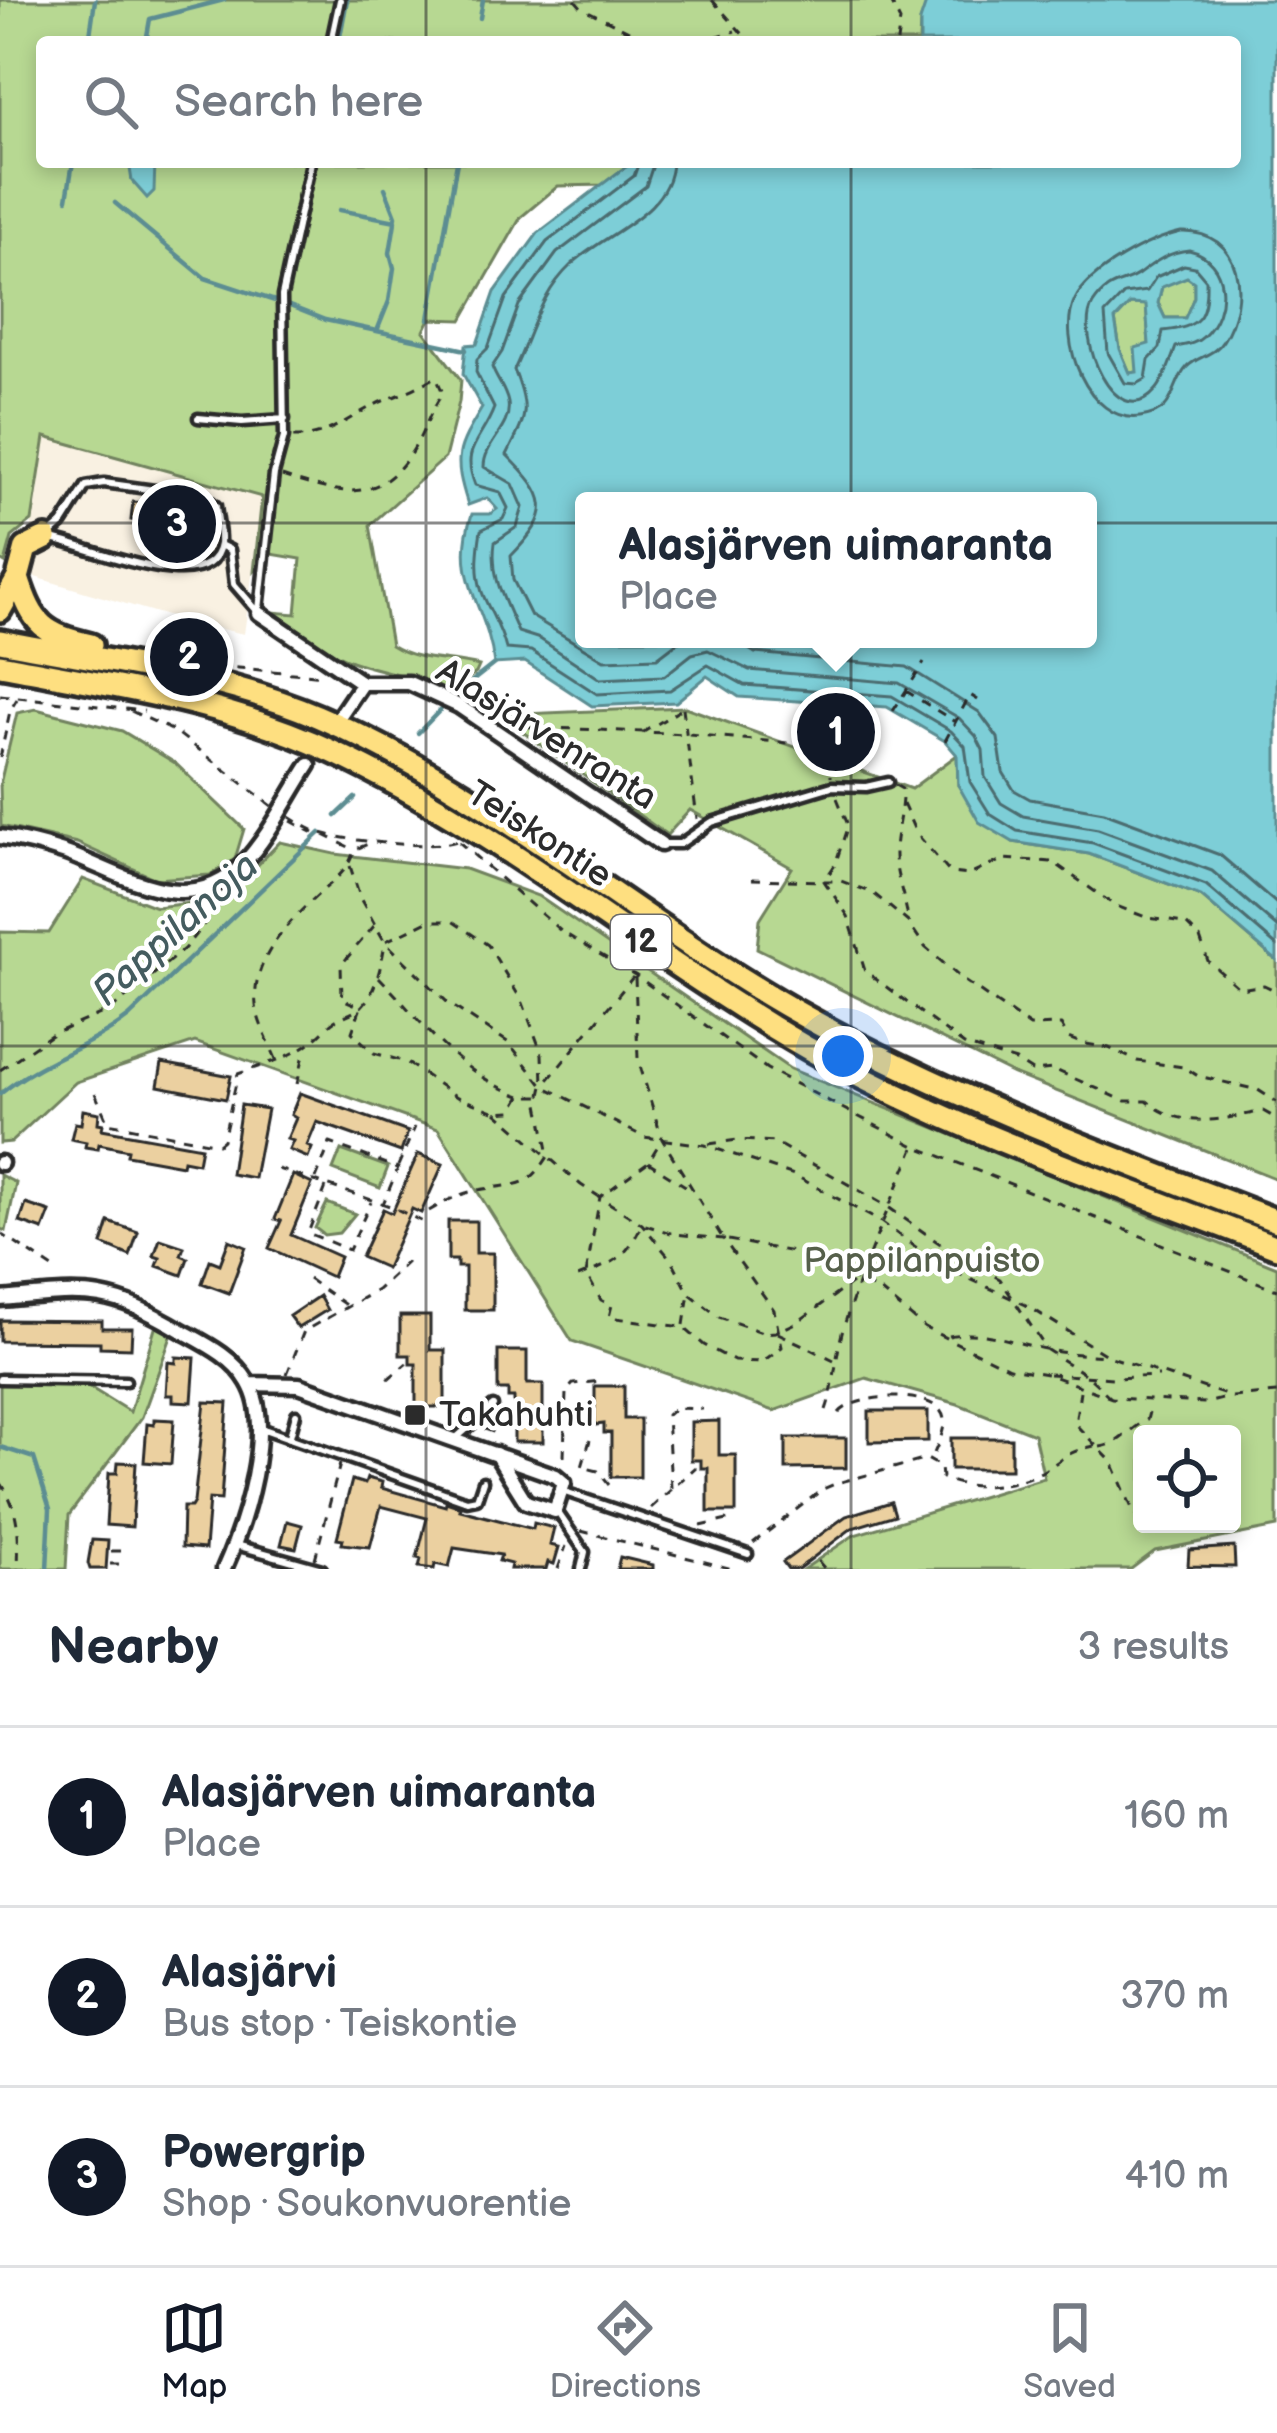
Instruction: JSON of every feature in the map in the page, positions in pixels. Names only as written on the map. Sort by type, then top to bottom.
[{"type":"highway","points":[[0,610],[18,578],[26,548],[46,538]]},
{"type":"highway","points":[[18,578],[36,621],[55,636],[202,669],[216,682]]},
{"type":"highway","name":"Teiskontie","points":[[0,641],[216,682],[370,740],[446,783],[665,930],[848,1039],[968,1097],[1277,1221]]},
{"type":"highway","name":"Teiskontie","points":[[0,665],[232,713],[331,751],[479,832],[656,953],[827,1059],[981,1131],[1277,1247]]},
{"type":"street","points":[[260,614],[362,683],[341,714]]},
{"type":"street","name":"Alasjärvenranta","points":[[362,683],[409,683],[496,729],[661,844]]},
{"type":"street","points":[[0,837],[66,853],[162,891],[206,887],[228,877],[246,861],[309,765]]},
{"type":"street","points":[[0,1299],[80,1292],[130,1302],[223,1354],[249,1384],[258,1427],[254,1471],[224,1569]]},
{"type":"street","points":[[249,1384],[284,1382],[454,1439],[496,1454],[561,1478],[556,1509],[551,1513],[526,1502],[496,1454]]},
{"type":"lane","points":[[332,36],[340,0]]},
{"type":"lane","points":[[260,614],[258,595],[274,474],[284,437],[282,296],[310,168]]},
{"type":"lane","points":[[198,418],[242,422],[285,418]]},
{"type":"lane","points":[[104,483],[205,496],[216,506],[220,545],[212,562],[192,572],[144,566],[68,540],[46,538],[62,524],[86,486],[104,483]]},
{"type":"lane","points":[[220,545],[230,550],[238,592],[260,614]]},
{"type":"lane","points":[[661,844],[680,844],[712,822],[832,787],[888,782]]},
{"type":"lane","points":[[0,1379],[126,1381]]},
{"type":"lane","points":[[454,1439],[493,1406]]},
{"type":"lane","points":[[290,1436],[296,1414]]},
{"type":"lane","points":[[258,1427],[467,1501],[477,1499],[483,1481]]},
{"type":"lane","points":[[562,1491],[747,1554]]},
{"type":"lane","points":[[556,1509],[585,1552],[581,1569]]},
{"type":"lane","points":[[232,1544],[318,1568]]},
{"type":"path","points":[[574,0],[639,36]]},
{"type":"path","points":[[712,0],[742,36]]},
{"type":"path","points":[[890,0],[900,21],[898,36]]},
{"type":"path","points":[[719,36],[736,31]]},
{"type":"path","points":[[274,474],[344,492],[382,485],[396,475],[415,447],[443,393],[436,376],[406,395],[380,402],[349,423],[302,438],[284,437]]},
{"type":"path","points":[[183,655],[228,667],[334,676]]},
{"type":"path","points":[[893,712],[924,663]]},
{"type":"path","points":[[907,691],[955,722]]},
{"type":"path","points":[[0,694],[156,712]]},
{"type":"path","points":[[945,741],[970,695],[978,700]]},
{"type":"path","points":[[0,758],[10,711],[18,697]]},
{"type":"path","points":[[640,734],[684,708],[694,812]]},
{"type":"path","points":[[496,729],[518,723],[811,745],[831,762],[832,787],[848,825],[835,865],[824,881]]},
{"type":"path","points":[[888,782],[902,789],[895,848],[908,922]]},
{"type":"path","points":[[903,803],[916,833],[950,873],[969,875],[1004,859],[1053,862],[1114,905],[1148,918],[1185,923],[1200,938],[1208,961],[1240,989],[1264,985],[1277,991]]},
{"type":"path","points":[[288,818],[354,850]]},
{"type":"path","points":[[443,830],[457,841]]},
{"type":"path","points":[[354,850],[377,840]]},
{"type":"path","points":[[354,850],[350,866],[361,900],[385,941],[448,1003],[509,1043],[543,1086],[616,1125],[662,1139],[705,1144],[794,1175],[880,1222],[942,1266],[1015,1300],[1108,1356],[1232,1397]]},
{"type":"path","points":[[276,1060],[256,1008],[257,976],[271,947],[299,911],[350,866]]},
{"type":"path","points":[[752,879],[841,881],[873,893],[964,981],[1030,1026],[1061,1025],[1069,1038],[1081,1043],[1109,1048],[1137,1061],[1184,1067],[1198,1076],[1258,1090],[1277,1102]]},
{"type":"path","points":[[824,881],[848,916],[865,971],[964,1045],[1016,1061],[1032,1071],[1053,1069],[1125,1101],[1147,1101],[1164,1115],[1209,1122],[1263,1111],[1277,1119]]},
{"type":"path","points":[[0,1070],[52,1035],[112,1009],[184,949],[235,885]]},
{"type":"path","points":[[385,941],[428,921],[452,921],[488,945],[523,1003],[542,1054],[540,1096],[549,1155],[539,1172],[519,1187],[485,1188],[453,1196],[429,1211]]},
{"type":"path","points":[[361,1007],[342,999],[341,965],[375,925]]},
{"type":"path","points":[[385,941],[377,976],[352,1032],[374,1053],[406,1062],[457,1097],[496,1112],[600,1197],[642,1224],[674,1234],[798,1253],[881,1292],[925,1328],[1009,1368],[1089,1377],[1166,1376]]},
{"type":"path","points":[[543,1086],[634,975],[638,1059],[662,1139],[723,1239],[774,1310],[782,1347],[762,1363],[734,1361],[683,1327],[610,1317],[612,1305],[601,1300],[586,1274],[600,1197],[648,1162],[662,1139]]},
{"type":"path","points":[[377,976],[450,1057],[491,1084],[521,1096],[540,1096]]},
{"type":"path","points":[[95,1093],[108,1123],[218,1144],[223,1140],[238,1074],[306,1048],[330,1024],[361,1007]]},
{"type":"path","points":[[296,1084],[306,1048]]},
{"type":"path","points":[[496,1112],[512,1111],[521,1096]]},
{"type":"path","points":[[383,1204],[415,1127]]},
{"type":"path","points":[[705,1144],[774,1142],[888,1207],[959,1257],[1000,1279],[1047,1350],[1112,1398]]},
{"type":"path","points":[[315,1180],[330,1143],[398,1168]]},
{"type":"path","points":[[826,1410],[837,1377],[843,1327],[880,1222],[915,1147]]},
{"type":"path","points":[[648,1162],[692,1190]]},
{"type":"path","points":[[278,1169],[425,1222]]},
{"type":"path","points":[[327,1184],[308,1232],[350,1250],[371,1201]]},
{"type":"path","points":[[578,1277],[626,1255],[642,1224]]},
{"type":"path","points":[[642,1224],[673,1262],[689,1293],[718,1317],[765,1333],[796,1323],[854,1282]]},
{"type":"path","points":[[0,1233],[59,1272]]},
{"type":"path","points":[[284,1382],[304,1331],[377,1290],[407,1261]]},
{"type":"path","points":[[308,1279],[348,1306]]},
{"type":"path","points":[[683,1327],[689,1293]]},
{"type":"path","points":[[947,1336],[972,1331],[1047,1350],[1108,1356]]},
{"type":"path","points":[[776,1332],[837,1361]]},
{"type":"path","points":[[388,1379],[407,1363]]},
{"type":"path","points":[[1047,1374],[1112,1398],[1152,1402],[1206,1402],[1277,1393]]},
{"type":"path","points":[[564,1457],[566,1392],[573,1384],[600,1381]]},
{"type":"path","points":[[1080,1389],[1075,1424],[1112,1462],[1133,1509]]},
{"type":"path","points":[[839,1413],[849,1403],[890,1396],[928,1404],[944,1419],[931,1460]]},
{"type":"path","points":[[747,1554],[755,1540],[823,1490],[921,1460],[931,1460],[941,1467],[942,1478],[957,1485],[1005,1484],[1042,1471],[1067,1452],[1126,1438],[1147,1420],[1152,1402]]},
{"type":"path","points":[[671,1488],[667,1415],[674,1408],[702,1409]]},
{"type":"path","points":[[472,1424],[501,1436]]},
{"type":"path","points":[[590,1440],[582,1467],[598,1471],[609,1485]]},
{"type":"path","points":[[318,1568],[342,1455]]},
{"type":"path","points":[[643,1519],[696,1467]]},
{"type":"path","points":[[0,1482],[14,1505],[20,1531],[18,1569]]},
{"type":"path","points":[[676,1530],[732,1520]]},
{"type":"path","points":[[558,1569],[570,1531],[731,1569]]},
{"type":"path","points":[[111,1551],[124,1551]]},
{"type":"path","points":[[818,1561],[825,1569]]},
{"type":"path","points":[[110,1564],[122,1564]]},
{"type":"shaded area","points":[[44,437],[263,497],[244,634],[35,577],[32,521]]},
{"type":"green space","points":[[0,0],[928,0],[919,36],[36,36],[36,168],[628,168],[605,185],[558,186],[521,217],[462,320],[430,319],[424,331],[461,380],[445,458],[370,525],[391,645],[422,657],[479,666],[449,693],[346,659],[271,612],[296,614],[301,559],[272,554],[254,572],[262,497],[45,437],[32,521],[12,537],[5,563],[0,560]]},
{"type":"green space","points":[[1188,276],[1194,282],[1194,297],[1185,318],[1165,318],[1158,303],[1162,286]]},
{"type":"green space","points":[[1130,304],[1146,304],[1149,344],[1137,372],[1130,373],[1115,319]]},
{"type":"green space","points":[[685,707],[911,789],[957,755],[958,785],[1013,842],[1089,854],[1201,896],[1277,961],[1277,1179],[1013,1074],[757,948],[760,919],[792,868],[690,810],[667,835],[499,715]]},
{"type":"green space","points":[[36,709],[122,731],[175,763],[244,829],[235,859],[210,875],[156,879],[77,843],[1,826],[0,784],[17,713]]},
{"type":"green space","name":"Pappilanpuisto","points":[[280,842],[335,854],[465,869],[538,896],[790,1069],[1277,1267],[1277,1527],[1155,1551],[1131,1569],[804,1569],[854,1535],[1044,1478],[1034,1434],[958,1404],[866,1378],[774,1411],[572,1341],[438,1129],[195,1042],[76,1082],[11,1142],[0,1143],[0,932],[49,933],[83,879],[156,907],[225,899]]},
{"type":"green space","points":[[341,1150],[388,1167],[380,1188],[333,1170]]},
{"type":"green space","points":[[0,1175],[16,1183],[6,1231],[0,1229]]},
{"type":"green space","points":[[327,1203],[355,1214],[339,1233],[324,1235],[315,1228]]},
{"type":"green space","points":[[156,1325],[172,1334],[142,1417],[69,1515],[66,1569],[0,1569],[0,1384],[86,1385],[130,1412]]},
{"type":"water","points":[[927,0],[1277,0],[1277,961],[1201,896],[1089,854],[1013,842],[979,822],[958,785],[957,755],[945,741],[887,707],[739,697],[707,676],[676,702],[592,706],[525,662],[494,664],[465,557],[472,514],[497,509],[487,498],[468,505],[460,476],[462,445],[482,408],[463,374],[466,345],[477,344],[495,292],[538,233],[621,170],[1241,168],[1241,36],[920,36]],"holes":[[[1187,277],[1194,282],[1194,297],[1185,318],[1165,318],[1158,303],[1162,287]],[[1130,304],[1146,305],[1149,344],[1135,348],[1137,372],[1130,373],[1115,320]]]},
{"type":"water","points":[[130,168],[155,168],[154,191],[147,198],[132,181]]},
{"type":"building","points":[[149,497],[164,499],[164,506],[194,510],[201,539],[135,532],[133,502],[149,503]]},
{"type":"building","points":[[162,1063],[231,1076],[226,1099],[158,1086]]},
{"type":"building","points":[[300,1093],[408,1132],[401,1152],[317,1122],[307,1146],[312,1148],[308,1158],[289,1150],[293,1141],[287,1139],[296,1118],[291,1115]]},
{"type":"building","points":[[241,1105],[267,1109],[254,1178],[231,1174]]},
{"type":"building","points":[[83,1110],[99,1113],[102,1129],[201,1147],[198,1163],[183,1160],[182,1165],[127,1155],[128,1150],[99,1144],[98,1149],[85,1147],[86,1142],[71,1139]]},
{"type":"building","points":[[418,1154],[443,1164],[421,1213],[412,1209],[386,1268],[361,1257],[383,1209],[392,1213]]},
{"type":"building","points":[[293,1175],[312,1184],[291,1235],[340,1257],[332,1277],[269,1248]]},
{"type":"building","points":[[26,1204],[50,1212],[43,1230],[20,1222]]},
{"type":"building","points":[[448,1221],[476,1221],[476,1253],[493,1253],[493,1310],[465,1310],[465,1267],[448,1260]]},
{"type":"building","points":[[109,1222],[138,1232],[130,1256],[102,1244]]},
{"type":"building","points":[[160,1239],[184,1247],[181,1255],[188,1258],[182,1275],[157,1266],[160,1258],[154,1256]]},
{"type":"building","points":[[229,1240],[246,1247],[229,1293],[202,1283],[210,1260],[220,1264]]},
{"type":"building","points":[[319,1296],[327,1310],[298,1328],[289,1316]]},
{"type":"building","points":[[400,1316],[430,1316],[430,1350],[445,1350],[445,1407],[416,1407],[416,1364],[410,1364],[410,1355],[400,1355]]},
{"type":"building","points":[[0,1320],[102,1321],[102,1328],[132,1328],[131,1348],[100,1347],[100,1342],[0,1341]]},
{"type":"building","points":[[498,1351],[527,1351],[527,1384],[543,1384],[543,1442],[514,1442],[514,1398],[508,1398],[508,1390],[498,1390]]},
{"type":"building","points":[[176,1357],[195,1358],[192,1402],[173,1401],[173,1395],[166,1395],[168,1362],[176,1363]]},
{"type":"building","points":[[595,1386],[624,1386],[624,1419],[640,1419],[640,1477],[611,1477],[611,1433],[604,1433],[604,1424],[595,1425]]},
{"type":"building","points":[[205,1402],[228,1403],[221,1500],[209,1499],[205,1549],[182,1547],[183,1507],[194,1502]]},
{"type":"building","points":[[869,1411],[928,1411],[928,1441],[869,1442]]},
{"type":"building","points":[[154,1419],[174,1420],[171,1464],[144,1462],[147,1424],[154,1425]]},
{"type":"building","points":[[719,1421],[719,1455],[736,1455],[736,1512],[708,1512],[708,1468],[701,1468],[701,1460],[691,1460],[691,1422]]},
{"type":"building","points":[[786,1438],[846,1438],[846,1468],[786,1469]]},
{"type":"building","points":[[951,1438],[1011,1438],[1011,1469],[951,1469]]},
{"type":"building","points":[[118,1462],[136,1463],[132,1527],[106,1525],[109,1473],[117,1473]]},
{"type":"building","points":[[367,1478],[382,1482],[381,1488],[445,1506],[446,1502],[533,1529],[534,1523],[554,1528],[550,1545],[559,1547],[554,1564],[548,1562],[546,1569],[510,1569],[511,1564],[499,1561],[501,1555],[454,1548],[449,1567],[419,1567],[427,1518],[381,1506],[370,1547],[342,1544],[343,1539],[337,1538],[352,1480],[365,1484]]},
{"type":"building","points":[[891,1502],[895,1515],[852,1528],[798,1569],[788,1569],[783,1562],[846,1516]]},
{"type":"building","points":[[287,1521],[302,1525],[296,1548],[281,1545]]},
{"type":"building","points":[[92,1540],[108,1541],[106,1569],[90,1569]]},
{"type":"building","points":[[1234,1547],[1235,1567],[1188,1566],[1189,1550]]},
{"type":"building","points":[[620,1557],[653,1565],[653,1569],[617,1569]]},
{"type":"waterway","points":[[90,36],[95,0]]},
{"type":"waterway","points":[[147,36],[150,19],[224,0]]},
{"type":"waterway","points":[[340,36],[347,0]]},
{"type":"waterway","points":[[480,18],[483,0]]},
{"type":"waterway","points":[[67,199],[72,168]]},
{"type":"waterway","points":[[429,319],[456,168]]},
{"type":"waterway","points":[[377,331],[389,301],[394,268],[390,253],[396,216],[385,188]]},
{"type":"waterway","points":[[115,203],[205,278],[275,301]]},
{"type":"waterway","points":[[339,210],[396,221]]},
{"type":"waterway","points":[[287,305],[325,320],[466,350]]},
{"type":"waterway","name":"Pappilanoja","points":[[452,697],[494,664]]},
{"type":"waterway","name":"Pappilanoja","points":[[418,733],[444,706]]},
{"type":"waterway","name":"Pappilanoja","points":[[336,816],[355,798]]},
{"type":"waterway","name":"Pappilanoja","points":[[0,1094],[129,1017],[320,833]]},
{"type":"waterway","points":[[0,1447],[34,1458],[50,1509],[47,1569]]},
{"type":"place","name":"Powergrip","points":[[177,524]]},
{"type":"place","name":"Alasjärvi","points":[[189,657]]},
{"type":"place","name":"Alasjärven uimaranta","points":[[836,732]]},
{"type":"place","name":"Takahuhti","points":[[415,1415]]}]
